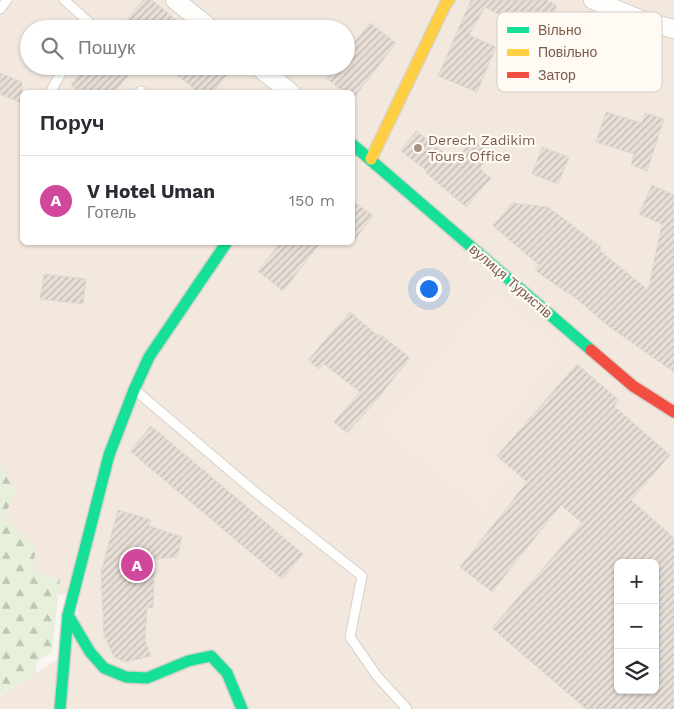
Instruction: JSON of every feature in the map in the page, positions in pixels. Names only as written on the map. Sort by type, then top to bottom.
[{"type":"street","points":[[371,160],[449,0]]},
{"type":"street","points":[[593,0],[622,12]]},
{"type":"street","points":[[186,3],[202,20]]},
{"type":"street","points":[[268,75],[287,90]]},
{"type":"street","name":"вулиця Туристів","points":[[355,147],[633,386],[674,412]]},
{"type":"street","points":[[60,709],[68,615],[109,455],[134,390],[150,357],[225,245]]},
{"type":"street","points":[[68,615],[90,652],[104,668],[126,677],[147,678],[188,661],[211,656],[220,662],[227,671],[242,709]]},
{"type":"lane","points":[[0,9],[7,0]]},
{"type":"lane","points":[[64,0],[87,20]]},
{"type":"lane","points":[[52,90],[60,75]]},
{"type":"lane","points":[[134,390],[254,490],[362,576],[350,637],[377,676],[406,709]]},
{"type":"shaded area","points":[[0,0],[674,0],[674,709],[0,709],[0,696],[72,650],[80,595],[0,594]]},
{"type":"shaded area","points":[[492,291],[564,350],[482,449],[513,475],[483,512],[380,428]]},
{"type":"green space","points":[[0,466],[15,492],[4,518],[36,548],[32,572],[60,579],[52,652],[36,662],[36,673],[0,695]]},
{"type":"building","points":[[143,0],[152,0],[176,20],[126,20]]},
{"type":"building","points":[[471,0],[546,0],[557,5],[554,12],[497,13],[485,7],[469,35],[496,47],[477,92],[438,76]]},
{"type":"building","points":[[370,23],[396,43],[355,96],[355,90],[341,90],[327,79],[330,75],[355,75],[355,42]]},
{"type":"building","points":[[0,73],[22,82],[20,102],[0,94]]},
{"type":"building","points":[[79,75],[129,75],[116,90],[77,90],[71,85]]},
{"type":"building","points":[[177,75],[227,75],[215,90],[196,90]]},
{"type":"building","points":[[606,112],[642,123],[645,113],[664,119],[647,171],[631,165],[634,154],[596,142]]},
{"type":"building","points":[[416,131],[455,161],[473,140],[491,155],[479,168],[491,178],[466,207],[426,173],[428,172],[401,151]]},
{"type":"building","points":[[542,147],[569,157],[558,184],[532,174]]},
{"type":"building","points":[[652,185],[674,195],[674,372],[611,328],[568,292],[535,270],[539,265],[493,226],[512,203],[548,207],[601,247],[599,250],[648,290],[662,224],[639,214]]},
{"type":"building","points":[[355,202],[373,216],[355,239]]},
{"type":"building","points":[[279,245],[319,245],[283,291],[258,271]]},
{"type":"building","points":[[44,274],[86,279],[83,304],[40,299]]},
{"type":"building","points":[[350,312],[378,336],[380,334],[410,358],[347,433],[334,422],[360,392],[324,364],[319,369],[308,360]]},
{"type":"building","points":[[577,364],[619,400],[614,406],[670,455],[631,500],[674,538],[674,709],[586,709],[492,628],[582,523],[561,505],[492,592],[460,567],[527,482],[497,456]]},
{"type":"building","points":[[151,426],[303,554],[282,579],[130,451]]},
{"type":"building","points":[[118,510],[151,520],[149,526],[182,537],[177,557],[155,559],[153,607],[147,608],[145,640],[151,656],[125,662],[114,657],[104,635],[101,572]]},
{"type":"traffic: fast","points":[[355,147],[591,350]]},
{"type":"traffic: fast","points":[[60,709],[68,615],[109,455],[149,357],[225,245]]},
{"type":"traffic: fast","points":[[68,615],[90,652],[104,668],[126,677],[147,678],[188,661],[211,656],[227,673],[242,709]]},
{"type":"traffic: slow","points":[[371,159],[449,0]]},
{"type":"traffic: jam","points":[[591,350],[633,386],[674,412]]},
{"type":"place","name":"Derech Zadikim Tours Office","points":[[418,148]]},
{"type":"place","name":"V Hotel Uman","points":[[137,565]]}]
